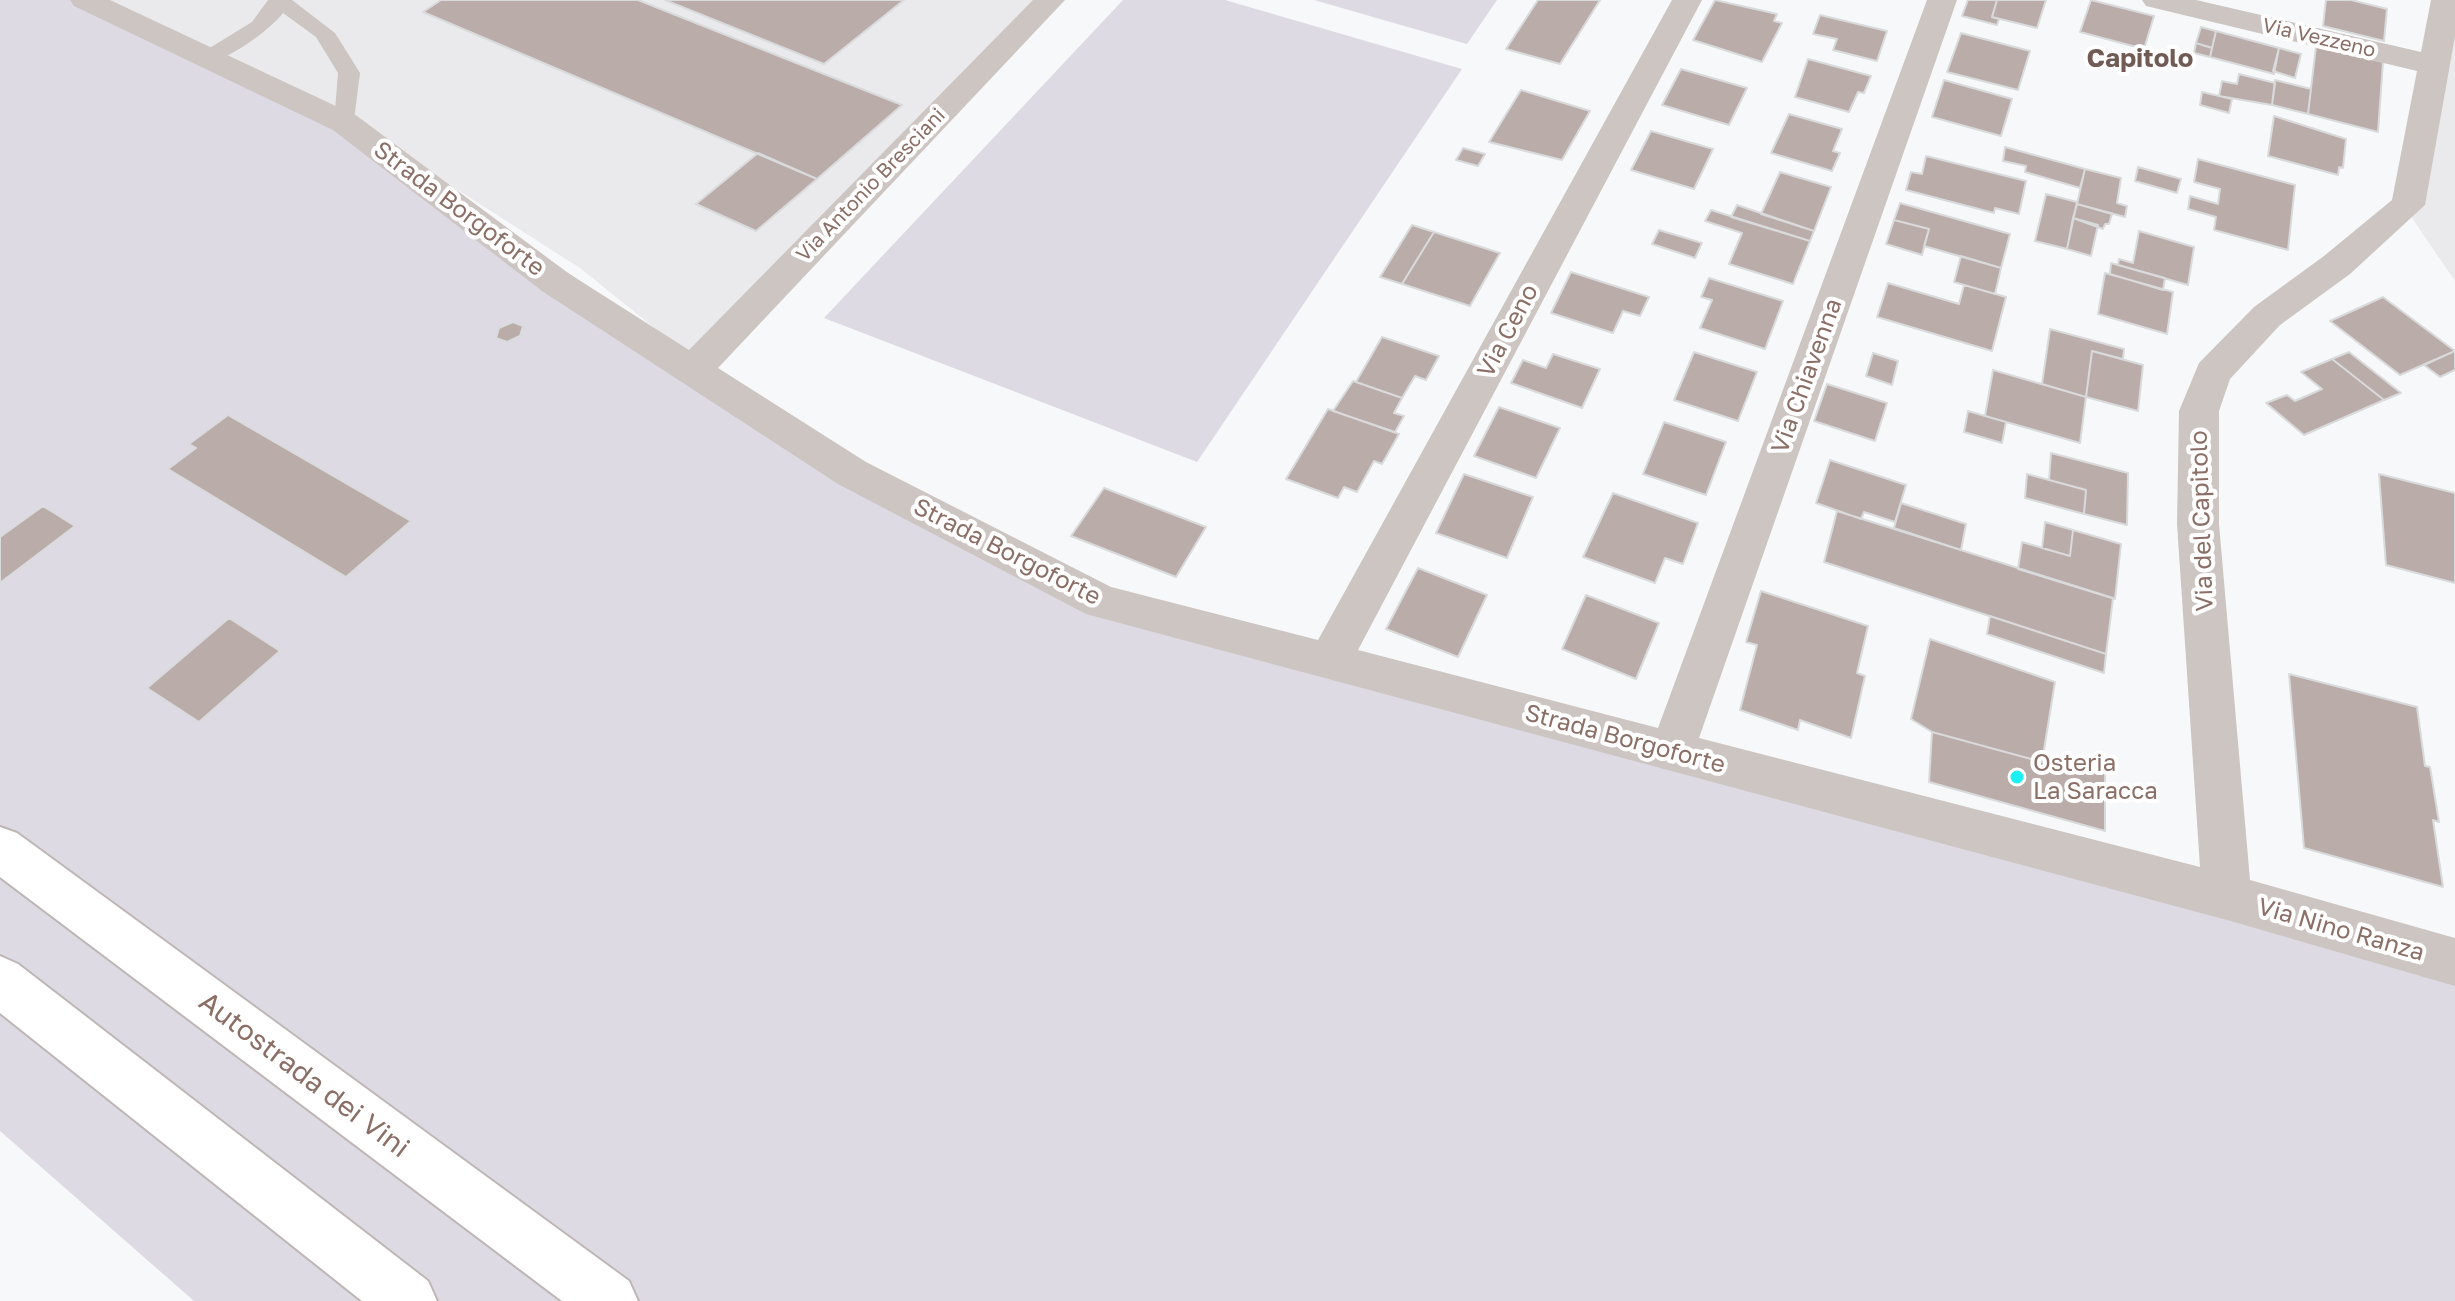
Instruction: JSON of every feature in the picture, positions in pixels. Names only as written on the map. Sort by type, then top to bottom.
[{"type":"highway","name":"Autostrada dei Vini","points":[[0,849],[609,1301]]},
{"type":"highway","points":[[0,981],[408,1301]]},
{"type":"street","name":"Strada Borgoforte","points":[[85,0],[345,123],[555,282],[852,473],[1101,602],[2227,897]]},
{"type":"street","name":"Via Antonio Bresciani","points":[[693,370],[1050,0]]},
{"type":"street","name":"Via Ceno","points":[[1329,662],[1687,0]]},
{"type":"street","name":"Via Chiavenna","points":[[1672,751],[1942,0]]},
{"type":"street","name":"Via Vezzeno","points":[[2157,0],[2433,65]]},
{"type":"street","name":"Via del Capitolo","points":[[2227,897],[2198,524],[2199,411],[2213,373],[2267,316],[2337,265],[2408,205],[2446,0]]},
{"type":"street","name":"Via Nino Ranza","points":[[2227,897],[2455,962]]},
{"type":"lane","points":[[206,57],[261,24],[275,12],[278,0],[324,33],[349,73],[345,123]]},
{"type":"shaded area","points":[[0,0],[79,0],[345,118],[698,363],[1104,603],[2455,969],[2455,1301],[194,1301],[0,1131]]},
{"type":"shaded area","points":[[79,0],[1053,0],[698,363],[580,268],[345,118]]},
{"type":"shaded area","points":[[1123,0],[1225,0],[1462,69],[1197,462],[824,318]]},
{"type":"shaded area","points":[[1314,0],[1497,0],[1467,44]]},
{"type":"shaded area","points":[[2455,0],[2455,281],[2403,205]]},
{"type":"building","points":[[441,0],[638,0],[902,105],[817,179],[423,12]]},
{"type":"building","points":[[665,0],[904,0],[824,64]]},
{"type":"building","points":[[1538,0],[1600,0],[1560,64],[1506,49]]},
{"type":"building","points":[[1715,0],[1777,14],[1774,21],[1782,23],[1762,62],[1693,40]]},
{"type":"building","points":[[1968,0],[1997,0],[1992,17],[1999,19],[1997,25],[1962,16]]},
{"type":"building","points":[[1997,0],[2046,0],[2037,28],[1992,17]]},
{"type":"building","points":[[2091,0],[2154,16],[2144,49],[2080,32]]},
{"type":"building","points":[[2326,0],[2351,0],[2387,9],[2384,41],[2323,26]]},
{"type":"building","points":[[1820,15],[1887,31],[1877,61],[1833,50],[1837,39],[1813,34]]},
{"type":"building","points":[[2201,27],[2216,31],[2212,48],[2196,43]]},
{"type":"building","points":[[2216,31],[2279,48],[2274,74],[2210,57]]},
{"type":"building","points":[[1961,33],[2030,51],[2018,90],[1947,72]]},
{"type":"building","points":[[2196,43],[2212,48],[2210,57],[2194,53]]},
{"type":"building","points":[[2316,46],[2383,62],[2378,132],[2308,114]]},
{"type":"building","points":[[2279,48],[2301,54],[2295,78],[2273,71]]},
{"type":"building","points":[[1808,59],[1871,76],[1864,93],[1858,92],[1849,112],[1795,97]]},
{"type":"building","points":[[1681,69],[1747,88],[1729,125],[1662,105]]},
{"type":"building","points":[[2239,74],[2275,83],[2272,105],[2219,96],[2222,81],[2237,84]]},
{"type":"building","points":[[1944,80],[2012,99],[2001,136],[1932,117]]},
{"type":"building","points":[[2275,80],[2311,89],[2308,114],[2272,105]]},
{"type":"building","points":[[1521,90],[1590,111],[1562,160],[1489,142]]},
{"type":"building","points":[[2202,92],[2232,99],[2229,113],[2200,105]]},
{"type":"building","points":[[1789,114],[1842,129],[1833,151],[1840,153],[1832,171],[1771,153]]},
{"type":"building","points":[[2274,116],[2346,139],[2343,168],[2339,167],[2338,175],[2268,156]]},
{"type":"building","points":[[1651,131],[1713,149],[1694,189],[1631,170]]},
{"type":"building","points":[[2005,147],[2085,169],[2080,188],[2025,172],[2026,166],[2003,161]]},
{"type":"building","points":[[1463,148],[1485,154],[1478,166],[1456,160]]},
{"type":"building","points":[[758,153],[817,179],[756,231],[696,204]]},
{"type":"building","points":[[1926,156],[2026,181],[2019,214],[1995,208],[1994,213],[1906,190],[1911,172],[1922,174]]},
{"type":"building","points":[[2198,159],[2295,185],[2288,250],[2214,230],[2216,217],[2188,209],[2190,196],[2218,204],[2220,189],[2194,182]]},
{"type":"building","points":[[2138,167],[2181,179],[2177,193],[2135,181]]},
{"type":"building","points":[[2085,169],[2121,178],[2117,203],[2127,206],[2125,217],[2077,204]]},
{"type":"building","points":[[1780,172],[1831,187],[1814,231],[1761,214]]},
{"type":"building","points":[[2046,194],[2077,202],[2067,249],[2035,241]]},
{"type":"building","points":[[1900,203],[2010,234],[2001,268],[1924,246],[1929,229],[1894,220]]},
{"type":"building","points":[[2077,204],[2112,214],[2109,224],[2105,224],[2103,229],[2073,218]]},
{"type":"building","points":[[1737,205],[1814,231],[1810,241],[1731,217]]},
{"type":"building","points":[[1711,210],[1810,241],[1793,284],[1729,264],[1742,233],[1705,221]]},
{"type":"building","points":[[2073,218],[2098,225],[2091,256],[2067,249]]},
{"type":"building","points":[[1894,220],[1929,229],[1922,255],[1886,244]]},
{"type":"building","points":[[1412,225],[1434,232],[1402,284],[1380,277]]},
{"type":"building","points":[[1659,230],[1702,243],[1695,258],[1652,244]]},
{"type":"building","points":[[2139,231],[2194,247],[2188,285],[2118,265],[2119,259],[2133,263]]},
{"type":"building","points":[[1434,232],[1500,253],[1470,306],[1402,284]]},
{"type":"building","points":[[1961,256],[2001,268],[1995,294],[1954,282]]},
{"type":"building","points":[[2111,263],[2165,278],[2163,290],[2110,274]]},
{"type":"building","points":[[1571,272],[1649,297],[1640,316],[1623,311],[1613,333],[1551,313]]},
{"type":"building","points":[[2105,273],[2173,292],[2167,334],[2098,314]]},
{"type":"building","points":[[1709,278],[1783,301],[1765,349],[1700,328],[1712,300],[1701,297]]},
{"type":"building","points":[[1888,283],[1959,304],[1964,285],[2006,297],[1992,351],[1877,317]]},
{"type":"building","points":[[2383,297],[2455,351],[2400,375],[2330,321]]},
{"type":"building","points":[[513,322],[523,326],[520,336],[507,342],[496,338],[499,328]]},
{"type":"building","points":[[2050,329],[2124,349],[2123,359],[2092,351],[2086,397],[2042,384]]},
{"type":"building","points":[[1382,337],[1439,356],[1426,380],[1415,376],[1402,398],[1356,382]]},
{"type":"building","points":[[2092,351],[2143,365],[2138,411],[2086,397]]},
{"type":"building","points":[[2455,351],[2455,370],[2440,377],[2424,365]]},
{"type":"building","points":[[1694,352],[1757,372],[1738,421],[1674,400]]},
{"type":"building","points":[[2349,352],[2401,393],[2384,400],[2332,359]]},
{"type":"building","points":[[1873,353],[1898,361],[1892,385],[1866,376]]},
{"type":"building","points":[[1553,354],[1600,369],[1582,408],[1511,383],[1523,360],[1546,368]]},
{"type":"building","points":[[2332,359],[2384,400],[2304,435],[2266,403],[2287,395],[2295,401],[2322,389],[2301,372]]},
{"type":"building","points":[[1993,370],[2086,397],[2080,443],[1985,416]]},
{"type":"building","points":[[1353,381],[1402,398],[1394,413],[1404,416],[1395,432],[1333,411]]},
{"type":"building","points":[[1827,384],[1887,403],[1875,441],[1814,421]]},
{"type":"building","points":[[1499,407],[1560,428],[1536,478],[1474,456]]},
{"type":"building","points":[[1328,409],[1399,434],[1382,464],[1374,461],[1357,492],[1344,487],[1338,498],[1286,479]]},
{"type":"building","points":[[1968,411],[2006,422],[2002,443],[1964,432]]},
{"type":"building","points":[[228,415],[411,521],[346,577],[168,469],[196,448],[189,444]]},
{"type":"building","points":[[1664,422],[1726,442],[1706,495],[1643,474]]},
{"type":"building","points":[[2051,453],[2128,473],[2127,525],[2084,514],[2086,490],[2049,480]]},
{"type":"building","points":[[1830,460],[1906,485],[1895,522],[1864,512],[1861,519],[1816,503]]},
{"type":"building","points":[[1464,474],[1533,497],[1507,558],[1436,533]]},
{"type":"building","points":[[2027,474],[2086,490],[2084,514],[2025,498]]},
{"type":"building","points":[[2379,474],[2455,493],[2455,583],[2386,565]]},
{"type":"building","points":[[1104,488],[1206,527],[1176,577],[1071,536]]},
{"type":"building","points":[[1613,493],[1698,523],[1683,564],[1665,558],[1655,583],[1583,557]]},
{"type":"building","points":[[1901,503],[1966,524],[1961,550],[1894,528]]},
{"type":"building","points":[[43,506],[75,526],[0,583],[0,537]]},
{"type":"building","points":[[1837,511],[2113,598],[2106,654],[1824,562]]},
{"type":"building","points":[[2045,522],[2073,530],[2070,556],[2042,548]]},
{"type":"building","points":[[2073,530],[2121,544],[2115,599],[2018,569],[2022,542],[2070,556]]},
{"type":"building","points":[[1418,568],[1487,595],[1458,657],[1386,629]]},
{"type":"building","points":[[1761,591],[1868,626],[1857,673],[1865,676],[1851,738],[1800,720],[1798,730],[1740,710],[1757,645],[1746,642]]},
{"type":"building","points":[[1586,595],[1659,623],[1636,679],[1562,649]]},
{"type":"building","points":[[1990,616],[2106,654],[2104,673],[1987,634]]},
{"type":"building","points":[[229,618],[280,651],[199,722],[147,688]]},
{"type":"building","points":[[1930,639],[2055,682],[2042,762],[1932,732],[1911,719]]},
{"type":"building","points":[[2289,674],[2417,707],[2425,766],[2430,767],[2439,822],[2433,820],[2443,887],[2304,848]]},
{"type":"building","name":"Osteria La Saracca","points":[[1932,732],[2042,762],[2042,755],[2105,772],[2105,831],[1929,782]]},
{"type":"place","name":"Osteria La Saracca","points":[[2017,777]]},
{"type":"district","name":"Capitolo","points":[[2140,59]]}]
